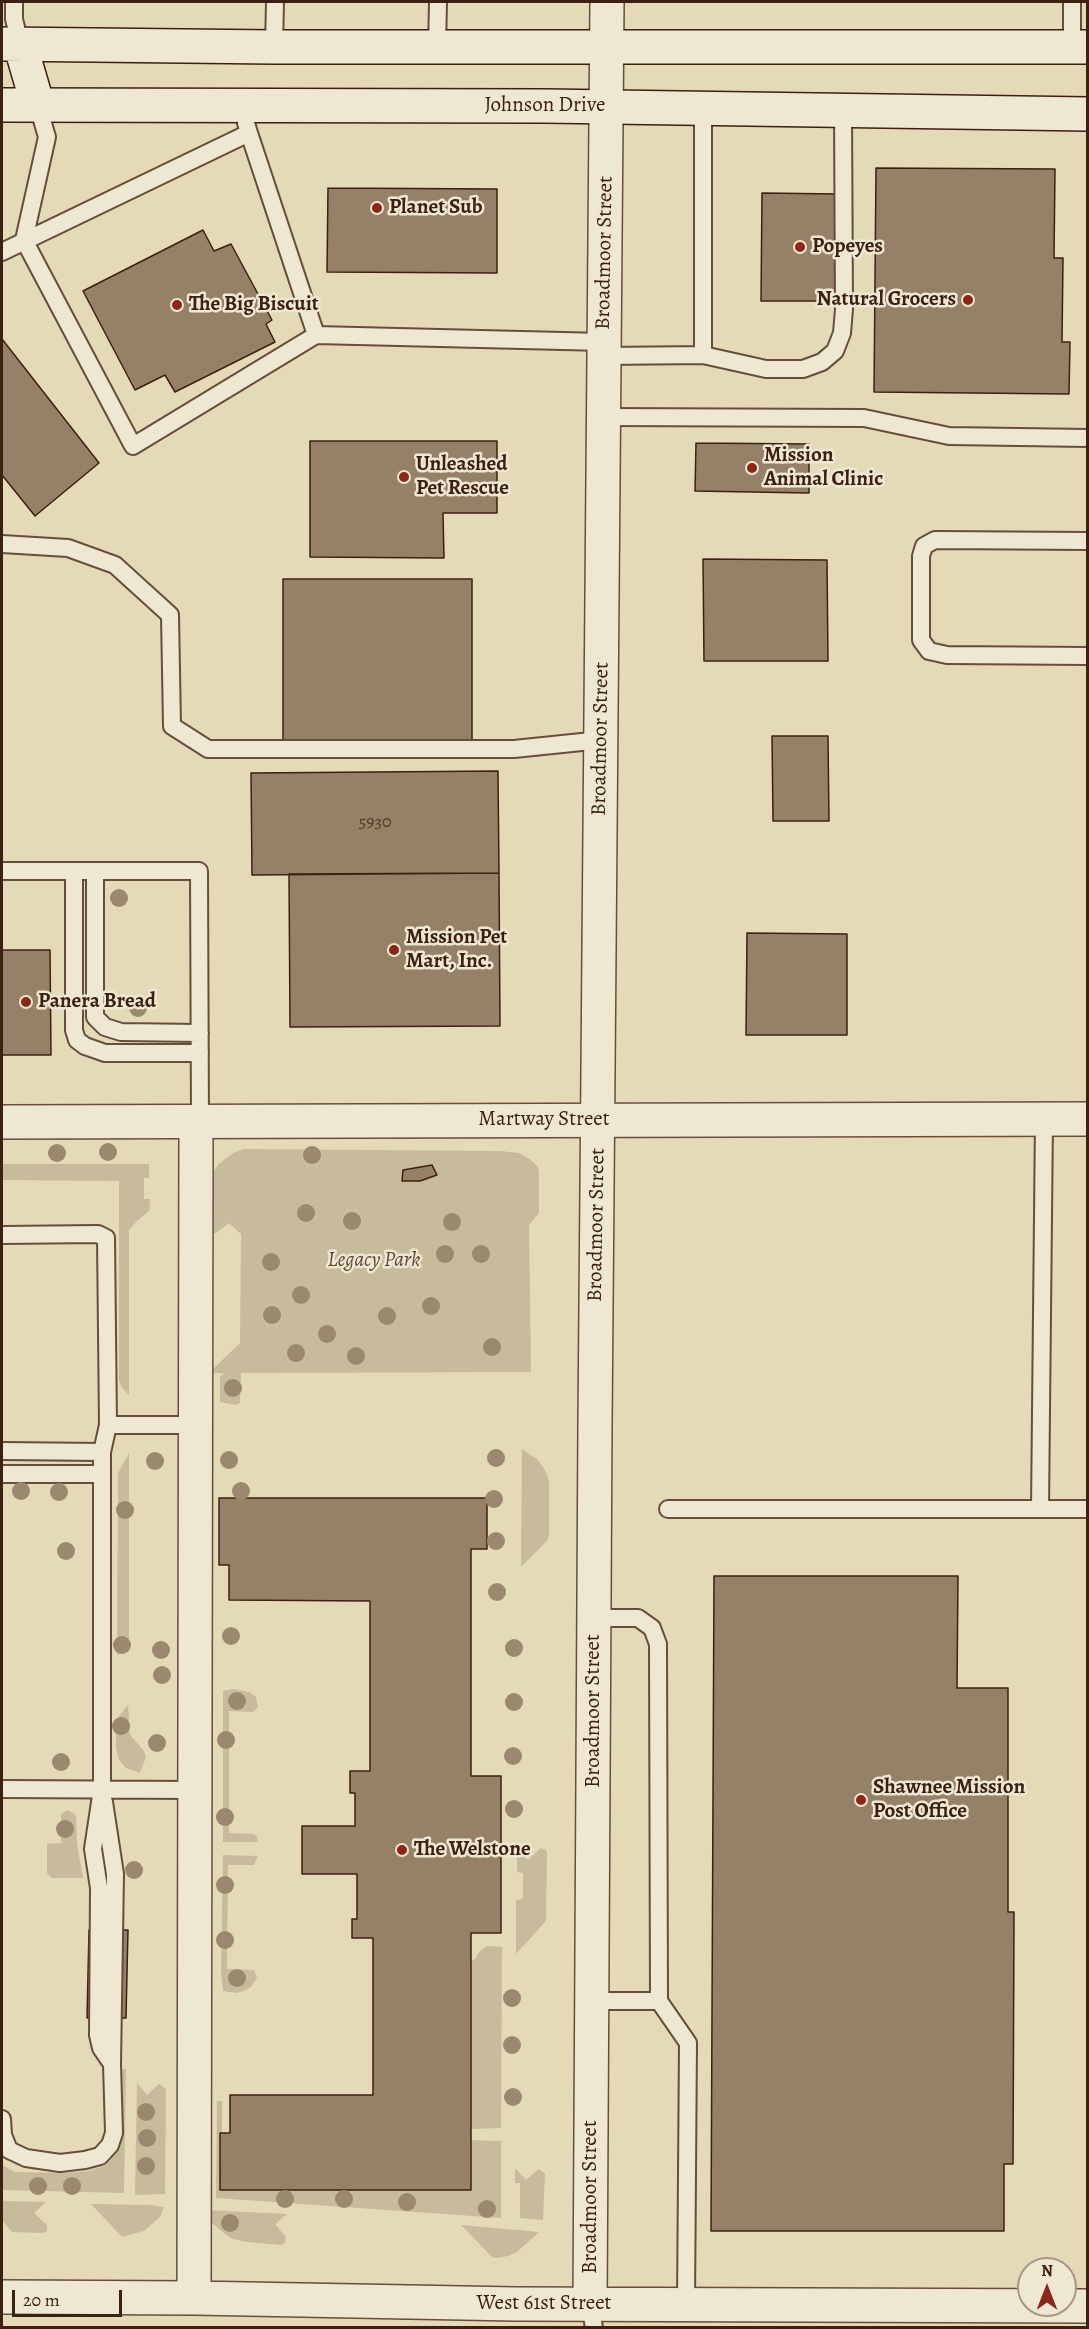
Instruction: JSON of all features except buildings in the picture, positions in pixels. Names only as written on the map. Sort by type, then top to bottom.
[{"type":"street","name":"Broadmoor Street","points":[[592,2316],[594,1618],[607,2]]},
{"type":"street","points":[[38,106],[11,44],[274,47],[1080,47]]},
{"type":"street","name":"Johnson Drive","points":[[2,105],[245,119],[606,107],[1088,114]]},
{"type":"street","name":"Martway Street","points":[[2,1122],[1088,1119]]},
{"type":"street","points":[[194,2298],[195,1425],[198,1122]]},
{"type":"street","name":"West 61st Street","points":[[2,2297],[504,2304],[592,2316],[686,2304],[1088,2306]]},
{"type":"lane","points":[[11,44],[14,2]]},
{"type":"lane","points":[[274,47],[275,2]]},
{"type":"lane","points":[[437,47],[438,2]]},
{"type":"lane","points":[[1072,2],[1080,47]]},
{"type":"lane","points":[[38,106],[47,137],[24,240],[133,446],[316,335],[704,355],[766,369],[803,369],[822,362],[835,351],[842,333],[844,309],[843,111]]},
{"type":"lane","points":[[704,109],[704,355]]},
{"type":"lane","points":[[2,252],[245,119],[316,335]]},
{"type":"lane","points":[[605,417],[864,418],[949,436],[1088,438]]},
{"type":"lane","points":[[1088,541],[935,540],[924,546],[921,555],[921,640],[929,651],[947,655],[1088,656]]},
{"type":"lane","points":[[2,544],[68,548],[115,565],[170,615],[172,726],[208,749],[514,749],[601,740]]},
{"type":"lane","points":[[2,871],[199,871],[198,1122]]},
{"type":"lane","points":[[74,871],[74,1030],[77,1040],[105,1053],[200,1053]]},
{"type":"lane","points":[[94,871],[94,1017],[105,1028],[121,1032],[200,1033]]},
{"type":"lane","points":[[1040,1509],[1044,1119]]},
{"type":"lane","points":[[2,1235],[98,1234],[106,1238],[108,1425],[102,1452],[102,1789],[116,1874],[112,2064],[114,2133],[110,2145],[100,2156],[86,2160],[60,2163],[26,2158],[9,2150],[3,2134],[2,2119]]},
{"type":"lane","points":[[108,1425],[195,1425]]},
{"type":"lane","points":[[2,1451],[102,1452]]},
{"type":"lane","points":[[2,1474],[102,1474]]},
{"type":"lane","points":[[668,1509],[1088,1509]]},
{"type":"lane","points":[[594,1618],[638,1618],[652,1628],[658,1644],[659,2001],[688,2043],[686,2304]]},
{"type":"lane","points":[[2,1789],[194,1790]]},
{"type":"lane","points":[[592,2001],[659,2001]]},
{"type":"green space","name":"Legacy Park","points":[[243,1149],[500,1151],[519,1153],[530,1159],[538,1167],[539,1172],[539,1213],[529,1225],[531,1372],[241,1373],[240,1403],[235,1405],[220,1402],[220,1377],[224,1373],[209,1373],[240,1343],[241,1234],[229,1223],[216,1233],[212,1233],[212,1181],[213,1172],[219,1164],[233,1153]]},
{"type":"green space","points":[[2,1164],[149,1164],[149,1178],[144,1178],[144,1199],[150,1199],[149,1211],[129,1230],[129,1395],[119,1381],[119,1181],[2,1180]]},
{"type":"green space","points":[[522,1449],[538,1460],[546,1472],[549,1482],[549,1536],[547,1541],[521,1567]]},
{"type":"green space","points":[[129,1453],[129,1644],[117,1656],[118,1473]]},
{"type":"green space","points":[[233,1689],[249,1692],[256,1697],[258,1707],[253,1712],[229,1711],[229,1833],[253,1834],[257,1836],[258,1842],[223,1842],[223,1691]]},
{"type":"green space","points":[[128,1705],[130,1735],[144,1751],[146,1757],[140,1773],[126,1768],[119,1760],[116,1748],[116,1727],[119,1716]]},
{"type":"green space","points":[[67,1810],[76,1815],[77,1844],[83,1878],[52,1878],[47,1873],[47,1844],[61,1843],[61,1814]]},
{"type":"green space","points":[[517,1848],[528,1860],[541,1848],[547,1853],[546,1921],[516,1954],[516,1900],[523,1899],[523,1873],[517,1872]]},
{"type":"green space","points":[[223,1855],[258,1856],[254,1865],[228,1865],[227,1969],[254,1970],[257,1978],[251,1987],[236,1993],[223,1991],[221,1973]]},
{"type":"green space","points":[[487,1946],[502,1947],[501,2128],[471,2129],[471,1962]]},
{"type":"green space","points":[[126,2069],[124,2193],[2,2190],[2,2165],[15,2172],[65,2173],[88,2171],[104,2166],[110,2161],[120,2147],[120,2070]]},
{"type":"green space","points":[[137,2083],[147,2095],[159,2084],[166,2089],[165,2194],[135,2195]]},
{"type":"green space","points":[[217,2101],[222,2101],[222,2133],[501,2141],[501,2218],[216,2198]]},
{"type":"green space","points":[[515,2168],[526,2180],[539,2169],[545,2174],[543,2220],[520,2218],[520,2183],[515,2183]]},
{"type":"green space","points":[[2,2201],[46,2202],[34,2213],[47,2225],[47,2231],[44,2233],[12,2232],[2,2220]]},
{"type":"green space","points":[[91,2204],[164,2207],[160,2217],[144,2231],[122,2237]]},
{"type":"green space","points":[[207,2210],[287,2214],[275,2224],[286,2237],[285,2243],[282,2245],[247,2242],[230,2238],[213,2224]]},
{"type":"green space","points":[[461,2225],[539,2232],[517,2252],[496,2258],[492,2257]]},
{"type":"place","name":"Planet Sub","points":[[377,208]]},
{"type":"place","name":"Popeyes","points":[[800,247]]},
{"type":"place","name":"Natural Grocers","points":[[968,300]]},
{"type":"place","name":"The Big Biscuit","points":[[177,305]]},
{"type":"place","name":"Mission Animal Clinic","points":[[752,468]]},
{"type":"place","name":"Unleashed Pet Rescue","points":[[404,477]]},
{"type":"place","name":"Mission Pet Mart, Inc.","points":[[394,950]]},
{"type":"place","name":"Panera Bread","points":[[26,1002]]},
{"type":"place","name":"Shawnee Mission Post Office","points":[[861,1800]]},
{"type":"place","name":"The Welstone","points":[[402,1850]]}]
